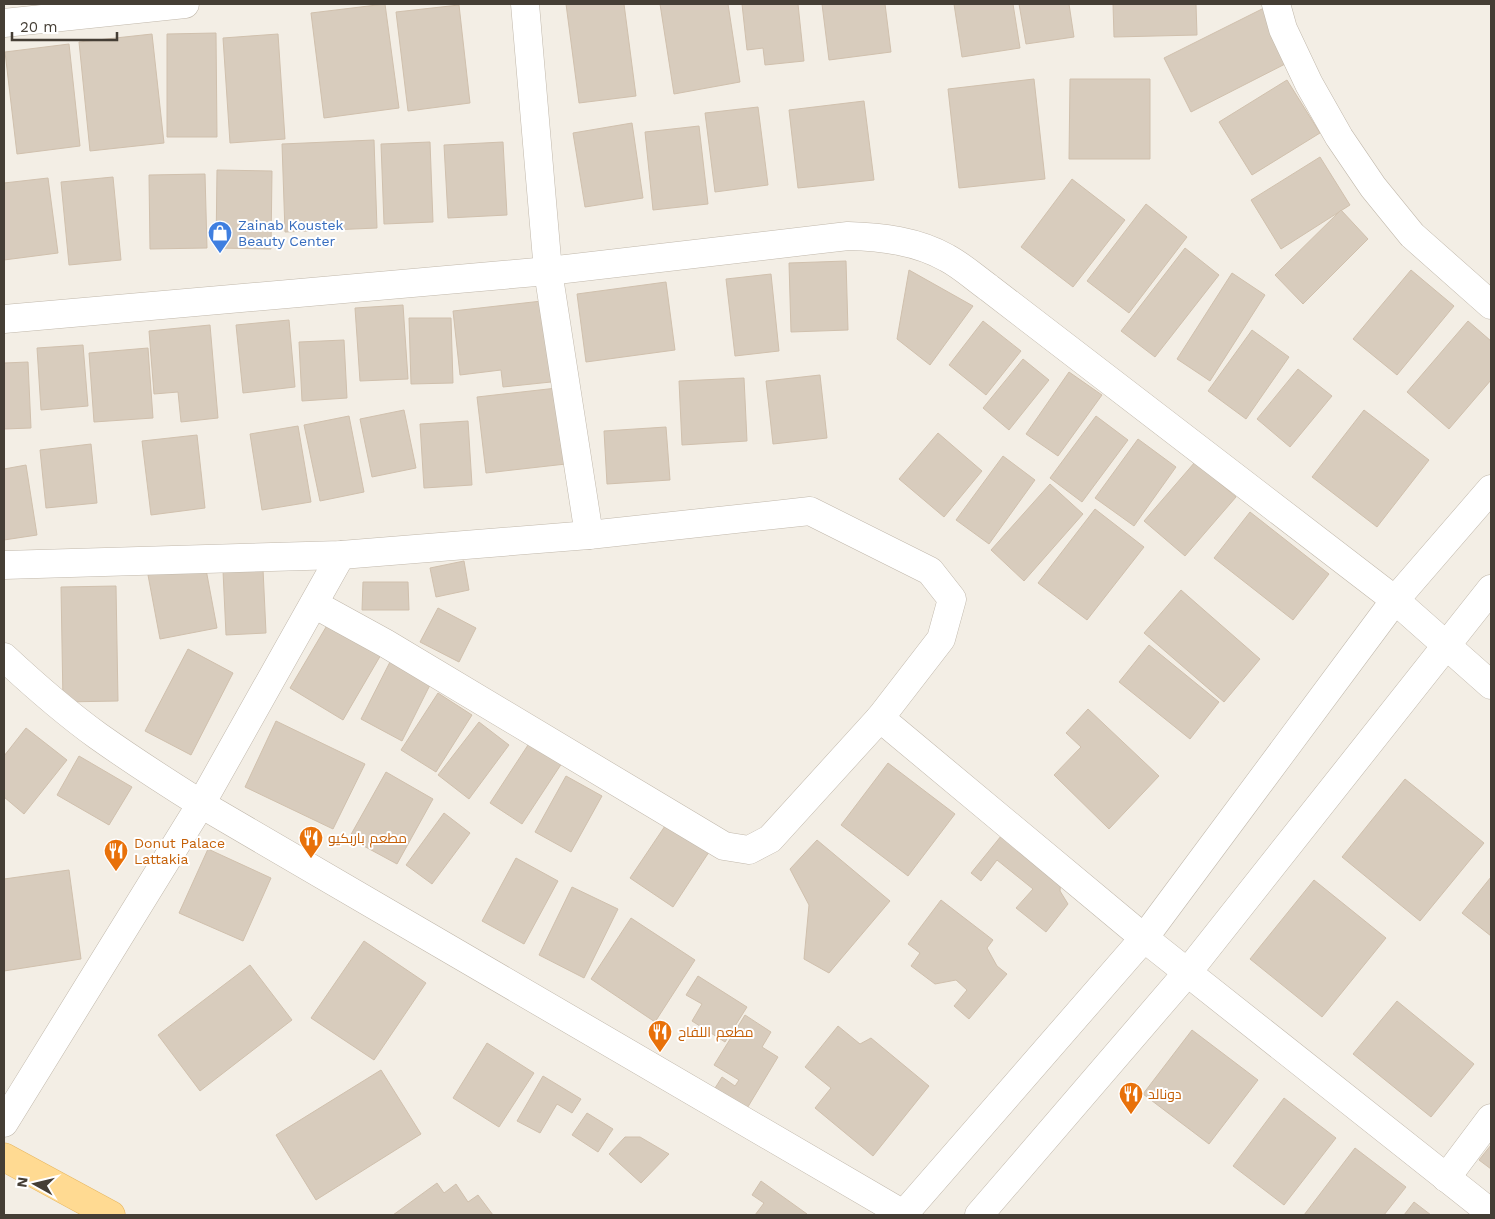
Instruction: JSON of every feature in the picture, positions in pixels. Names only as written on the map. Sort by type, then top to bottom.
[{"type":"main road","points":[[4,1157],[111,1215]]},
{"type":"street","points":[[4,23],[185,4]]},
{"type":"street","points":[[525,4],[548,271],[589,535]]},
{"type":"street","points":[[1276,4],[1283,29],[1309,84],[1339,137],[1373,188],[1412,235],[1491,305]]},
{"type":"street","points":[[4,319],[548,271],[848,236],[874,237],[899,241],[924,248],[947,258],[989,288],[1394,600],[1491,685]]},
{"type":"street","points":[[4,657],[50,698],[98,736],[202,804],[904,1215],[1144,938],[1394,600],[1491,489]]},
{"type":"street","points":[[4,564],[341,555],[589,535],[810,511],[930,571],[952,599],[941,639],[880,718],[770,840],[749,850],[724,846],[394,648],[314,604]]},
{"type":"street","points":[[4,1123],[202,804],[341,555]]},
{"type":"street","points":[[980,1215],[1187,973],[1491,589]]},
{"type":"street","points":[[880,718],[1187,973],[1491,1213]]},
{"type":"street","points":[[1446,1178],[1491,1118]]},
{"type":"building","points":[[385,4],[399,108],[324,118],[311,13]]},
{"type":"building","points":[[566,4],[624,4],[636,96],[579,103]]},
{"type":"building","points":[[660,4],[728,4],[740,82],[674,94]]},
{"type":"building","points":[[742,4],[798,4],[804,61],[765,65],[763,48],[747,50]]},
{"type":"building","points":[[822,4],[885,4],[891,52],[829,60]]},
{"type":"building","points":[[954,4],[1013,4],[1020,48],[962,57]]},
{"type":"building","points":[[1019,4],[1069,4],[1074,37],[1026,44]]},
{"type":"building","points":[[1113,4],[1196,4],[1197,35],[1114,37]]},
{"type":"building","points":[[459,5],[470,103],[408,111],[396,12]]},
{"type":"building","points":[[1264,8],[1291,61],[1191,112],[1164,58]]},
{"type":"building","points":[[216,33],[217,137],[167,137],[167,34]]},
{"type":"building","points":[[152,34],[164,143],[90,151],[79,42]]},
{"type":"building","points":[[278,34],[285,139],[230,143],[223,38]]},
{"type":"building","points":[[69,44],[80,146],[17,154],[5,52]]},
{"type":"building","points":[[1034,79],[1045,179],[959,188],[948,89]]},
{"type":"building","points":[[1070,79],[1150,79],[1150,159],[1069,159]]},
{"type":"building","points":[[1287,80],[1320,133],[1252,175],[1219,122]]},
{"type":"building","points":[[864,101],[874,180],[798,188],[789,110]]},
{"type":"building","points":[[758,107],[768,185],[715,192],[705,113]]},
{"type":"building","points":[[632,123],[643,198],[585,207],[573,133]]},
{"type":"building","points":[[699,126],[708,204],[653,210],[645,132]]},
{"type":"building","points":[[374,140],[377,228],[285,232],[282,144]]},
{"type":"building","points":[[430,142],[433,222],[384,224],[381,144]]},
{"type":"building","points":[[503,142],[507,215],[448,218],[444,145]]},
{"type":"building","points":[[1320,157],[1350,205],[1281,249],[1251,200]]},
{"type":"building","points":[[217,170],[272,171],[271,249],[216,248]]},
{"type":"building","points":[[205,174],[207,248],[150,249],[149,175]]},
{"type":"building","points":[[113,177],[121,260],[69,265],[61,182]]},
{"type":"building","points":[[48,178],[58,253],[4,260],[4,183]]},
{"type":"building","points":[[1072,179],[1125,220],[1073,287],[1021,247]]},
{"type":"building","points":[[1146,204],[1187,237],[1129,313],[1087,281]]},
{"type":"building","points":[[1341,210],[1368,239],[1303,304],[1275,275]]},
{"type":"building","points":[[1185,248],[1219,275],[1155,357],[1121,331]]},
{"type":"building","points":[[846,261],[848,330],[791,332],[789,263]]},
{"type":"building","points":[[909,270],[973,306],[930,365],[897,339]]},
{"type":"building","points":[[1411,270],[1454,306],[1397,375],[1353,339]]},
{"type":"building","points":[[1232,273],[1265,295],[1210,381],[1177,359]]},
{"type":"building","points":[[771,274],[779,351],[735,356],[726,279]]},
{"type":"building","points":[[666,282],[675,350],[586,362],[577,294]]},
{"type":"building","points":[[542,301],[551,382],[503,387],[501,370],[460,375],[453,311]]},
{"type":"building","points":[[403,305],[408,379],[360,381],[355,308]]},
{"type":"building","points":[[409,318],[451,318],[453,383],[411,384]]},
{"type":"building","points":[[289,320],[295,387],[243,393],[236,325]]},
{"type":"building","points":[[983,321],[1021,351],[986,395],[949,365]]},
{"type":"building","points":[[1468,321],[1491,341],[1491,380],[1449,429],[1407,392]]},
{"type":"building","points":[[210,325],[218,418],[181,422],[178,392],[154,394],[149,331]]},
{"type":"building","points":[[1252,330],[1289,357],[1246,419],[1208,391]]},
{"type":"building","points":[[344,340],[347,398],[302,401],[299,342]]},
{"type":"building","points":[[83,345],[88,406],[41,410],[37,348]]},
{"type":"building","points":[[148,348],[153,418],[94,422],[89,353]]},
{"type":"building","points":[[1023,359],[1049,380],[1009,430],[983,408]]},
{"type":"building","points":[[28,362],[31,428],[4,429],[4,363]]},
{"type":"building","points":[[1298,369],[1332,396],[1290,447],[1257,419]]},
{"type":"building","points":[[1069,372],[1102,395],[1058,456],[1026,434]]},
{"type":"building","points":[[820,375],[827,438],[773,444],[766,381]]},
{"type":"building","points":[[744,378],[747,441],[682,445],[679,381]]},
{"type":"building","points":[[557,388],[566,464],[486,473],[477,397]]},
{"type":"building","points":[[404,410],[416,468],[372,477],[360,419]]},
{"type":"building","points":[[1364,410],[1429,460],[1377,527],[1312,477]]},
{"type":"building","points":[[349,416],[364,492],[320,501],[304,425]]},
{"type":"building","points":[[1096,416],[1128,440],[1082,502],[1050,478]]},
{"type":"building","points":[[468,421],[472,485],[424,488],[420,424]]},
{"type":"building","points":[[298,426],[311,502],[262,510],[250,434]]},
{"type":"building","points":[[666,427],[670,480],[607,484],[604,431]]},
{"type":"building","points":[[938,433],[982,471],[944,517],[899,479]]},
{"type":"building","points":[[197,435],[205,508],[151,515],[142,441]]},
{"type":"building","points":[[1138,439],[1176,467],[1134,526],[1095,498]]},
{"type":"building","points":[[91,444],[97,503],[46,508],[40,450]]},
{"type":"building","points":[[1003,456],[1035,480],[989,544],[956,520]]},
{"type":"building","points":[[1195,462],[1236,497],[1185,556],[1144,521]]},
{"type":"building","points":[[26,465],[37,535],[4,540],[4,469]]},
{"type":"building","points":[[1050,484],[1083,514],[1024,581],[991,550]]},
{"type":"building","points":[[1095,509],[1144,547],[1087,620],[1038,583]]},
{"type":"building","points":[[1250,512],[1329,574],[1293,620],[1214,558]]},
{"type":"building","points":[[464,561],[469,590],[436,597],[430,568]]},
{"type":"building","points":[[205,564],[217,628],[160,639],[148,575]]},
{"type":"building","points":[[263,569],[266,633],[226,635],[223,571]]},
{"type":"building","points":[[363,582],[408,582],[409,610],[362,610]]},
{"type":"building","points":[[116,586],[118,701],[63,702],[61,587]]},
{"type":"building","points":[[1181,590],[1260,659],[1224,702],[1144,633]]},
{"type":"building","points":[[438,608],[476,628],[459,662],[420,642]]},
{"type":"building","points":[[329,622],[382,653],[343,720],[290,688]]},
{"type":"building","points":[[1149,645],[1219,702],[1190,739],[1119,682]]},
{"type":"building","points":[[188,649],[233,673],[191,755],[145,731]]},
{"type":"building","points":[[391,660],[432,681],[402,741],[361,719]]},
{"type":"building","points":[[438,693],[472,715],[436,772],[401,750]]},
{"type":"building","points":[[1088,709],[1159,776],[1109,829],[1054,775],[1081,747],[1066,733]]},
{"type":"building","points":[[276,721],[365,764],[333,829],[245,787]]},
{"type":"building","points":[[479,722],[509,745],[469,799],[438,775]]},
{"type":"building","points":[[26,728],[67,760],[24,814],[4,797],[4,756]]},
{"type":"building","points":[[530,742],[562,763],[522,824],[490,803]]},
{"type":"building","points":[[79,756],[132,787],[109,825],[57,795]]},
{"type":"building","points":[[888,763],[955,814],[908,876],[841,825]]},
{"type":"building","points":[[386,772],[433,799],[397,864],[349,838]]},
{"type":"building","points":[[566,776],[602,796],[571,852],[535,832]]},
{"type":"building","points":[[1405,779],[1484,843],[1420,921],[1342,857]]},
{"type":"building","points":[[444,813],[470,833],[432,884],[406,865]]},
{"type":"building","points":[[667,823],[709,852],[673,907],[630,878]]},
{"type":"building","points":[[1006,830],[1061,875],[1060,891],[1068,904],[1046,932],[1016,908],[1033,889],[997,860],[981,881],[971,873]]},
{"type":"building","points":[[817,840],[890,901],[829,973],[804,959],[809,905],[790,869]]},
{"type":"building","points":[[208,849],[271,878],[243,941],[179,913]]},
{"type":"building","points":[[516,858],[558,881],[524,944],[482,921]]},
{"type":"building","points":[[69,870],[81,959],[4,971],[4,879]]},
{"type":"building","points":[[1491,877],[1491,936],[1462,913]]},
{"type":"building","points":[[1314,880],[1386,938],[1322,1017],[1250,959]]},
{"type":"building","points":[[572,887],[618,909],[584,978],[539,955]]},
{"type":"building","points":[[941,900],[993,940],[987,948],[997,966],[1007,974],[969,1019],[954,1006],[967,990],[956,980],[935,984],[911,966],[920,953],[908,944]]},
{"type":"building","points":[[631,918],[695,960],[655,1022],[591,979]]},
{"type":"building","points":[[364,941],[426,983],[374,1060],[311,1018]]},
{"type":"building","points":[[250,965],[292,1020],[200,1091],[158,1035]]},
{"type":"building","points":[[698,976],[747,1007],[725,1042],[692,1021],[702,1004],[686,995]]},
{"type":"building","points":[[1397,1001],[1474,1064],[1431,1117],[1353,1054]]},
{"type":"building","points":[[745,1015],[771,1032],[762,1047],[778,1057],[743,1115],[710,1096],[722,1077],[735,1086],[739,1080],[714,1065]]},
{"type":"building","points":[[838,1026],[860,1044],[871,1038],[929,1086],[873,1156],[815,1108],[831,1088],[805,1067]]},
{"type":"building","points":[[1192,1030],[1258,1080],[1209,1144],[1143,1094]]},
{"type":"building","points":[[487,1043],[534,1073],[499,1127],[453,1098]]},
{"type":"building","points":[[381,1070],[421,1134],[316,1200],[276,1135]]},
{"type":"building","points":[[543,1076],[581,1099],[572,1113],[557,1104],[540,1133],[517,1121]]},
{"type":"building","points":[[1284,1098],[1336,1138],[1284,1205],[1233,1166]]},
{"type":"building","points":[[587,1113],[613,1129],[598,1152],[572,1135]]},
{"type":"building","points":[[625,1137],[640,1137],[669,1154],[641,1183],[609,1154]]},
{"type":"building","points":[[1491,1145],[1491,1169],[1479,1160]]},
{"type":"building","points":[[1355,1148],[1406,1187],[1384,1215],[1304,1215]]},
{"type":"building","points":[[761,1181],[807,1215],[755,1215],[764,1203],[752,1195]]},
{"type":"building","points":[[437,1183],[444,1193],[456,1184],[468,1202],[478,1195],[493,1215],[393,1215]]},
{"type":"building","points":[[1414,1202],[1431,1215],[1404,1215]]},
{"type":"place","name":"Zainab Koustek Beauty Center","points":[[220,254]]},
{"type":"place","name":"مطعم باربكيو","points":[[311,859]]},
{"type":"place","name":"Donut Palace Lattakia","points":[[116,872]]},
{"type":"place","name":"مطعم اللفاح","points":[[660,1053]]},
{"type":"place","name":"دونالد","points":[[1131,1115]]}]
